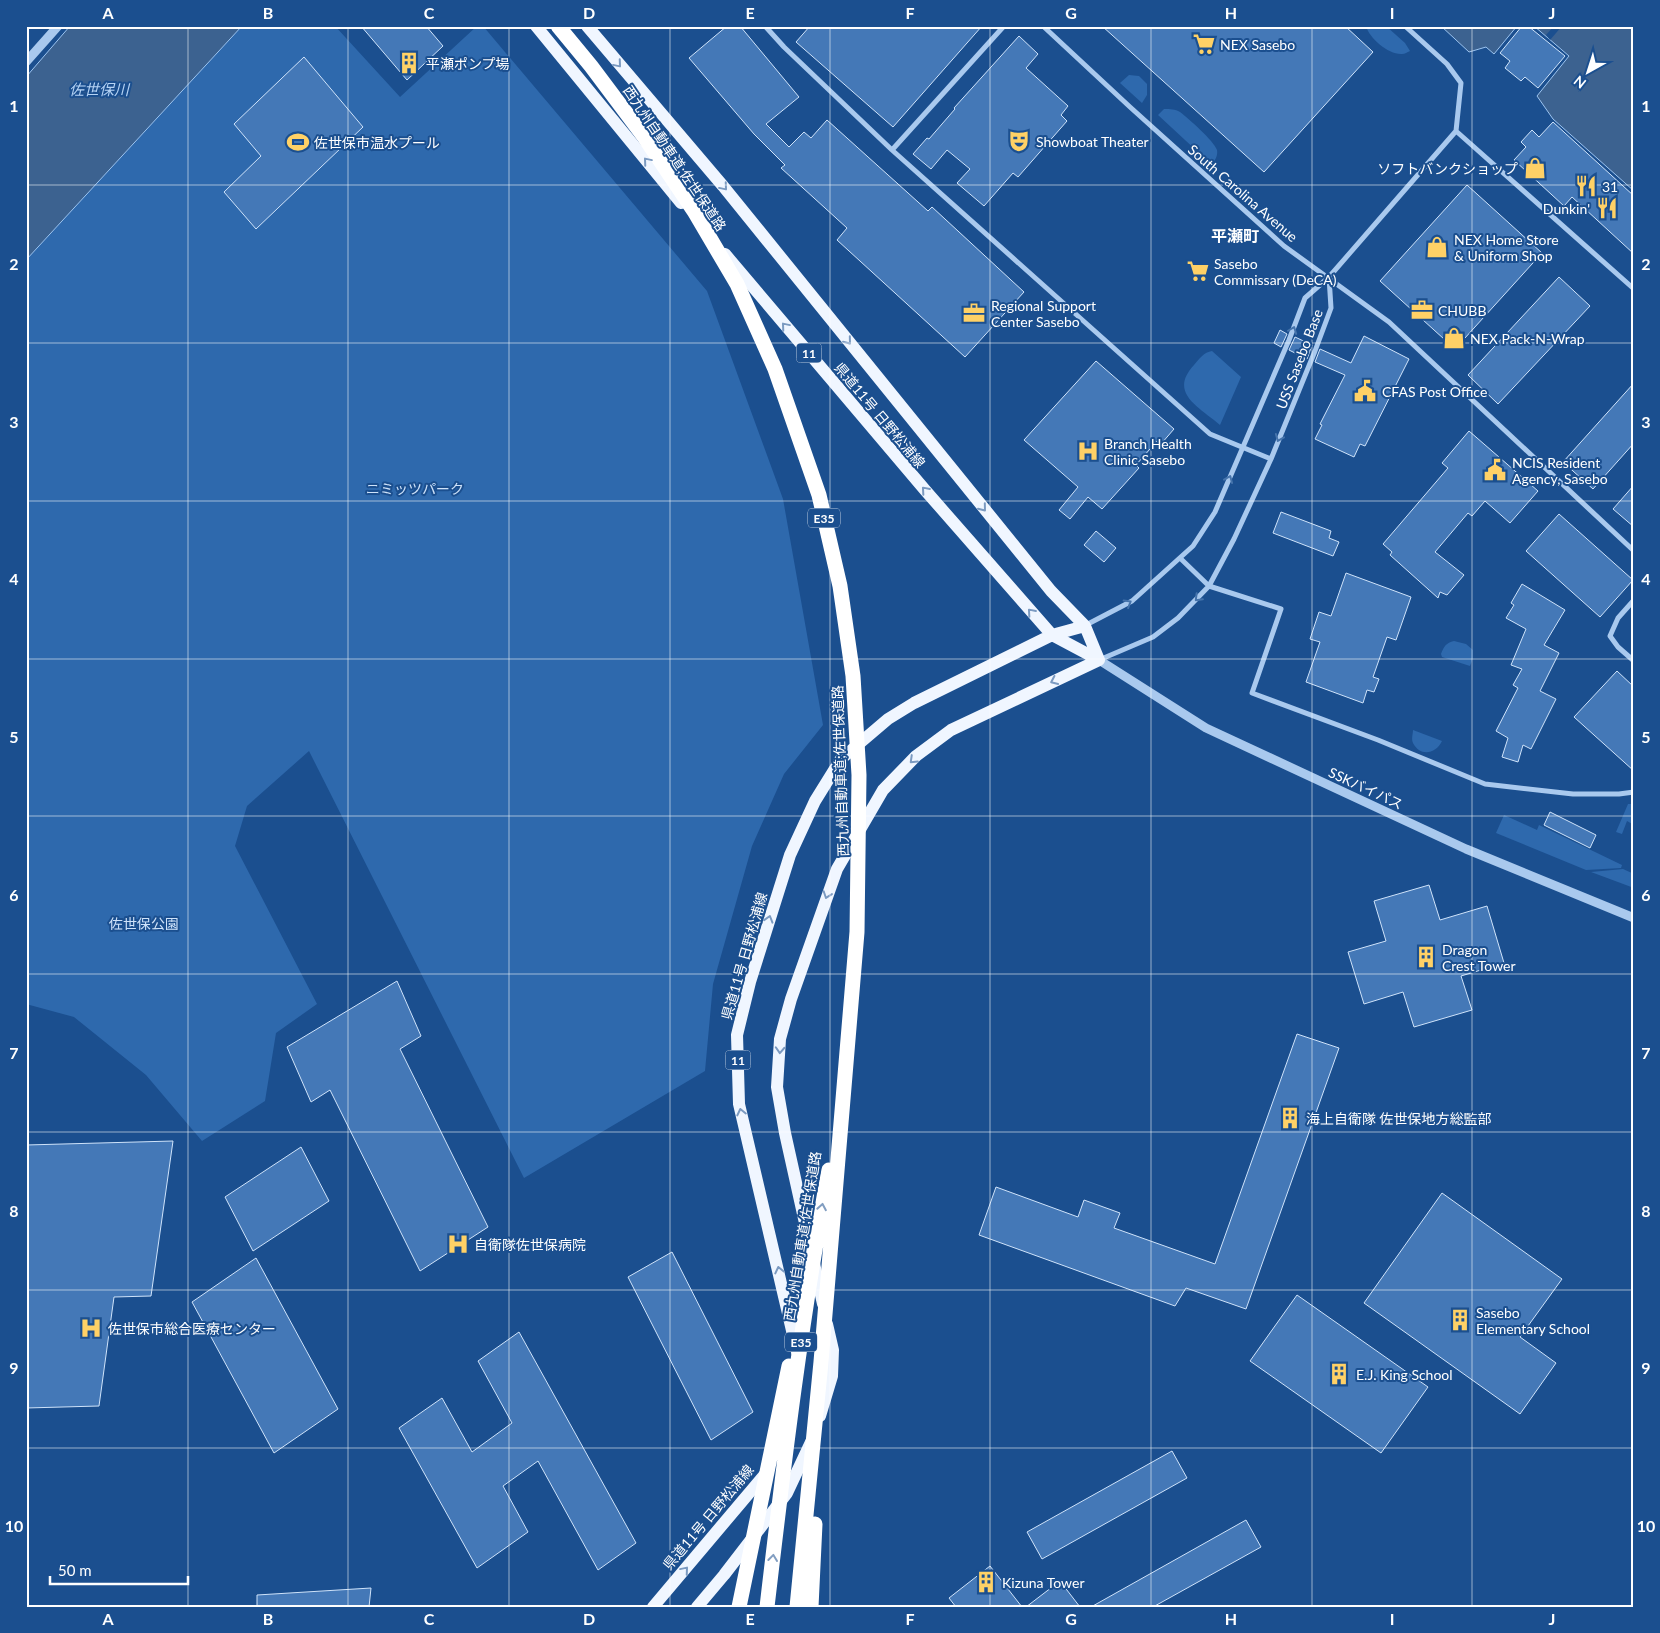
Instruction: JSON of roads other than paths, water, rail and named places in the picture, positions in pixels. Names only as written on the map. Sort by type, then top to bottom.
[{"type":"highway","name":"西九州自動車道;佐世保道路","points":[[558,26],[591,66],[645,138],[694,210],[737,284],[775,369],[819,495],[840,586],[852,667],[859,775],[857,932],[821,1362],[797,1607]]},
{"type":"highway","name":"西九州自動車道;佐世保道路","points":[[767,1607],[784,1460],[815,1246],[846,1080]]},
{"type":"highway","points":[[739,1607],[815,1246]]},
{"type":"highway","points":[[811,1607],[821,1362]]},
{"type":"main road","name":"県道11号 日野松浦線","points":[[536,26],[612,120],[918,483],[1052,635],[1098,660]]},
{"type":"main road","name":"県道11号 日野松浦線","points":[[587,26],[722,186],[1051,591],[1085,626],[1098,660]]},
{"type":"main road","name":"県道11号 日野松浦線","points":[[653,1607],[764,1476],[787,1430],[799,1381],[798,1356],[739,1104],[738,1035],[750,982],[790,855],[815,801],[840,760],[888,718],[914,702],[1052,635],[1085,626]]},
{"type":"main road","points":[[696,1607],[787,1493],[813,1439],[832,1376],[833,1350],[777,1087],[780,1039],[791,999],[837,869],[883,790],[916,756],[951,730],[1098,660]]},
{"type":"street","points":[[26,62],[58,26]]},
{"type":"street","points":[[892,150],[1004,26]]},
{"type":"street","name":"South Carolina Avenue","points":[[1043,26],[1284,246],[1389,322],[1634,551]]},
{"type":"street","points":[[1329,277],[1456,131],[1461,83],[1447,64],[1404,26]]},
{"type":"street","points":[[767,27],[892,150],[1210,434],[1271,459]]},
{"type":"street","points":[[1456,131],[1634,289]]},
{"type":"street","name":"USS Sasebo Base","points":[[1085,626],[1132,600],[1193,546],[1215,512],[1305,298],[1329,277]]},
{"type":"street","name":"USS Sasebo Base","points":[[1098,660],[1153,636],[1178,618],[1209,586],[1234,539],[1271,459],[1331,308],[1329,277]]},
{"type":"street","points":[[1180,558],[1209,586],[1281,610],[1252,693],[1378,740],[1485,784],[1573,794],[1619,794],[1634,792]]},
{"type":"street","points":[[1634,600],[1618,618],[1610,636],[1618,647],[1634,661]]},
{"type":"street","name":"SSKバイパス","points":[[1098,660],[1206,728],[1466,849],[1634,918]]},
{"type":"water","name":"佐世保川","points":[[70,26],[242,26],[26,260],[26,77]]},
{"type":"water","points":[[1441,26],[1517,26],[1494,54],[1486,47],[1469,52]]},
{"type":"water","points":[[1534,26],[1634,26],[1634,191],[1553,119],[1537,96],[1569,56]]},
{"type":"place","name":"NEX Sasebo","points":[[1204,44]]},
{"type":"place","name":"平瀬ポンプ場","points":[[409,63]]},
{"type":"place","name":"Showboat Theater","points":[[1019,141]]},
{"type":"place","name":"佐世保市温水プール","points":[[298,142]]},
{"type":"place","name":"ソフトバンクショップ","points":[[1535,168]]},
{"type":"place","name":"31","points":[[1586,186]]},
{"type":"place","name":"Dunkin'","points":[[1607,208]]},
{"type":"place","name":"NEX Home Store & Uniform Shop","points":[[1437,247]]},
{"type":"place","name":"Sasebo Commissary (DeCA)","points":[[1198,271]]},
{"type":"place","name":"CHUBB","points":[[1422,310]]},
{"type":"place","name":"Regional Support Center Sasebo","points":[[974,313]]},
{"type":"place","name":"NEX Pack-N-Wrap","points":[[1454,338]]},
{"type":"place","name":"CFAS Post Office","points":[[1365,391]]},
{"type":"place","name":"Branch Health Clinic Sasebo","points":[[1088,451]]},
{"type":"place","name":"NCIS Resident Agency, Sasebo","points":[[1495,470]]},
{"type":"place","name":"Dragon Crest Tower","points":[[1426,957]]},
{"type":"place","name":"海上自衛隊 佐世保地方総監部","points":[[1290,1118]]},
{"type":"place","name":"自衛隊佐世保病院","points":[[458,1244]]},
{"type":"place","name":"Sasebo Elementary School","points":[[1460,1320]]},
{"type":"place","name":"佐世保市総合医療センター","points":[[91,1328]]},
{"type":"place","name":"E.J. King School","points":[[1339,1374]]},
{"type":"place","name":"Kizuna Tower","points":[[986,1582]]},
{"type":"district","name":"平瀬町","points":[[1235,235]]},
{"type":"park label","name":"ニミッツパーク","points":[[415,488]]},
{"type":"park label","name":"佐世保公園","points":[[144,923]]}]
